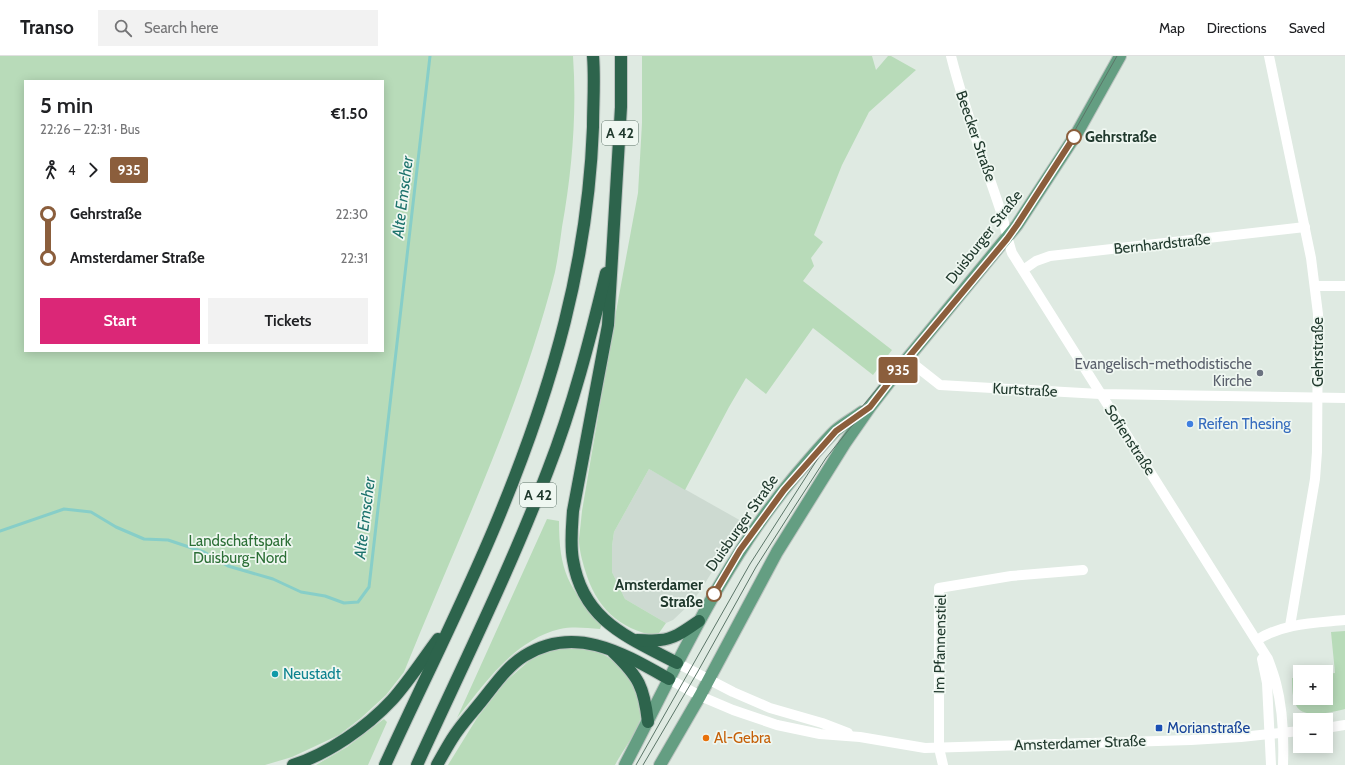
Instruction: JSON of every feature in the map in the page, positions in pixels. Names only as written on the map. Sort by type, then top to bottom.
[{"type":"highway","name":"A 42","points":[[385,765],[456,615],[502,509],[549,381],[565,324],[577,272],[585,220],[591,168],[593,56]]},
{"type":"highway","name":"A 42","points":[[417,765],[519,543],[549,469],[586,354],[606,273],[616,210],[621,107],[621,56]]},
{"type":"highway","points":[[616,210],[608,325],[573,511],[572,559],[584,594],[596,613],[619,632],[677,662]]},
{"type":"highway","points":[[294,764],[321,753],[342,742],[392,700],[456,615]]},
{"type":"highway","points":[[633,640],[659,641],[668,639],[699,621]]},
{"type":"highway","points":[[437,765],[453,738],[504,673],[524,656],[544,646],[578,641],[595,644],[626,655],[669,679]]},
{"type":"highway","points":[[609,649],[626,665],[638,681],[645,700],[648,722]]},
{"type":"main road","name":"Duisburger Straße","points":[[660,765],[700,696],[777,552],[845,443],[870,407],[907,359],[1017,225],[1077,133],[1120,56]]},
{"type":"main road","name":"Duisburger Straße","points":[[625,765],[677,662],[719,584],[740,550],[784,490],[836,431],[870,407]]},
{"type":"street","name":"Beecker Straße","points":[[952,56],[958,85],[1002,214],[1007,239]]},
{"type":"street","name":"Gehrstraße","points":[[1270,56],[1305,228],[1315,286],[1318,314],[1318,397],[1315,479],[1290,626]]},
{"type":"street","name":"Bernhardstraße","points":[[1023,270],[1036,261],[1050,256],[1305,228]]},
{"type":"street","name":"Sofienstraße","points":[[1007,239],[1012,253],[1268,659],[1280,701],[1283,733],[1283,765]]},
{"type":"street","points":[[1315,286],[1345,286]]},
{"type":"street","name":"Kurtstraße","points":[[907,359],[940,385],[1100,394],[1345,398]]},
{"type":"street","name":"Im Pfannenstiel","points":[[939,748],[939,588],[1011,576],[1082,570]]},
{"type":"street","points":[[1257,640],[1268,632],[1290,626],[1345,620]]},
{"type":"street","name":"Sofienstraße","points":[[1257,640],[1263,659],[1267,683],[1271,765]]},
{"type":"street","name":"Amsterdamer Straße","points":[[677,662],[733,692],[770,708],[822,723],[860,737]]},
{"type":"street","name":"Amsterdamer Straße","points":[[669,679],[700,696],[733,710],[777,725],[820,734],[860,737],[925,748],[1191,740],[1269,735],[1293,732]]},
{"type":"street","points":[[1333,727],[1345,725]]},
{"type":"street","points":[[939,748],[943,765]]},
{"type":"shaded area","points":[[649,469],[743,522],[692,602],[673,620],[666,623],[625,599],[612,572],[612,546],[614,532]]},
{"type":"green space","name":"Landschaftspark Duisburg-Nord","points":[[0,56],[573,56],[574,120],[571,163],[555,272],[541,324],[506,425],[404,672],[386,695],[361,718],[339,735],[292,757],[265,765],[0,765]]},
{"type":"green space","points":[[642,56],[872,56],[876,70],[888,56],[891,56],[916,70],[869,112],[842,165],[814,235],[823,242],[811,258],[814,266],[803,281],[892,350],[873,375],[813,328],[766,394],[746,378],[685,490],[649,469],[614,532],[612,546],[612,572],[625,599],[666,623],[657,636],[643,633],[620,622],[602,605],[595,595],[585,570],[580,551],[579,539],[582,511],[613,328],[638,193],[642,123]]},
{"type":"green space","points":[[547,519],[559,521],[561,553],[568,578],[573,589],[581,600],[602,624],[600,629],[575,627],[565,628],[544,635],[528,643],[502,664],[457,718]]},
{"type":"green space","points":[[1345,631],[1345,709],[1327,713],[1306,713],[1301,711],[1296,705],[1333,705],[1333,673],[1335,673],[1331,632]]},
{"type":"green space","points":[[561,647],[586,649],[608,657],[624,670],[636,686],[642,704],[642,713],[638,726],[615,765],[448,765],[477,718],[507,680],[529,661],[548,651]]},
{"type":"green space","points":[[384,719],[387,722],[368,765],[316,765],[347,747]]},
{"type":"waterway","name":"Alte Emscher","points":[[0,531],[64,509],[91,512],[116,527],[144,539],[168,540],[204,552],[228,566],[273,579],[301,592],[325,596],[344,603],[358,602],[369,587],[430,56]]},
{"type":"tram line","points":[[636,765],[750,564],[822,452],[866,402],[1011,228],[1074,132],[1117,56]]},
{"type":"tram line","points":[[643,765],[697,673],[756,567],[826,458],[851,427],[874,404],[900,370]]},
{"type":"bus line","name":"935","points":[[714,594],[740,550],[802,468],[836,431],[870,407],[907,359],[1007,239],[1074,137]]},
{"type":"place","name":"Gehrstraße","points":[[1074,137]]},
{"type":"place","name":"Evangelisch-methodistische Kirche","points":[[1260,373]]},
{"type":"place","name":"Reifen Thesing","points":[[1190,424]]},
{"type":"place","name":"Amsterdamer Straße","points":[[714,594]]},
{"type":"place","name":"Neustadt","points":[[275,674]]},
{"type":"place","name":"Morianstraße","points":[[1159,728]]},
{"type":"place","name":"Al-Gebra","points":[[706,738]]}]
